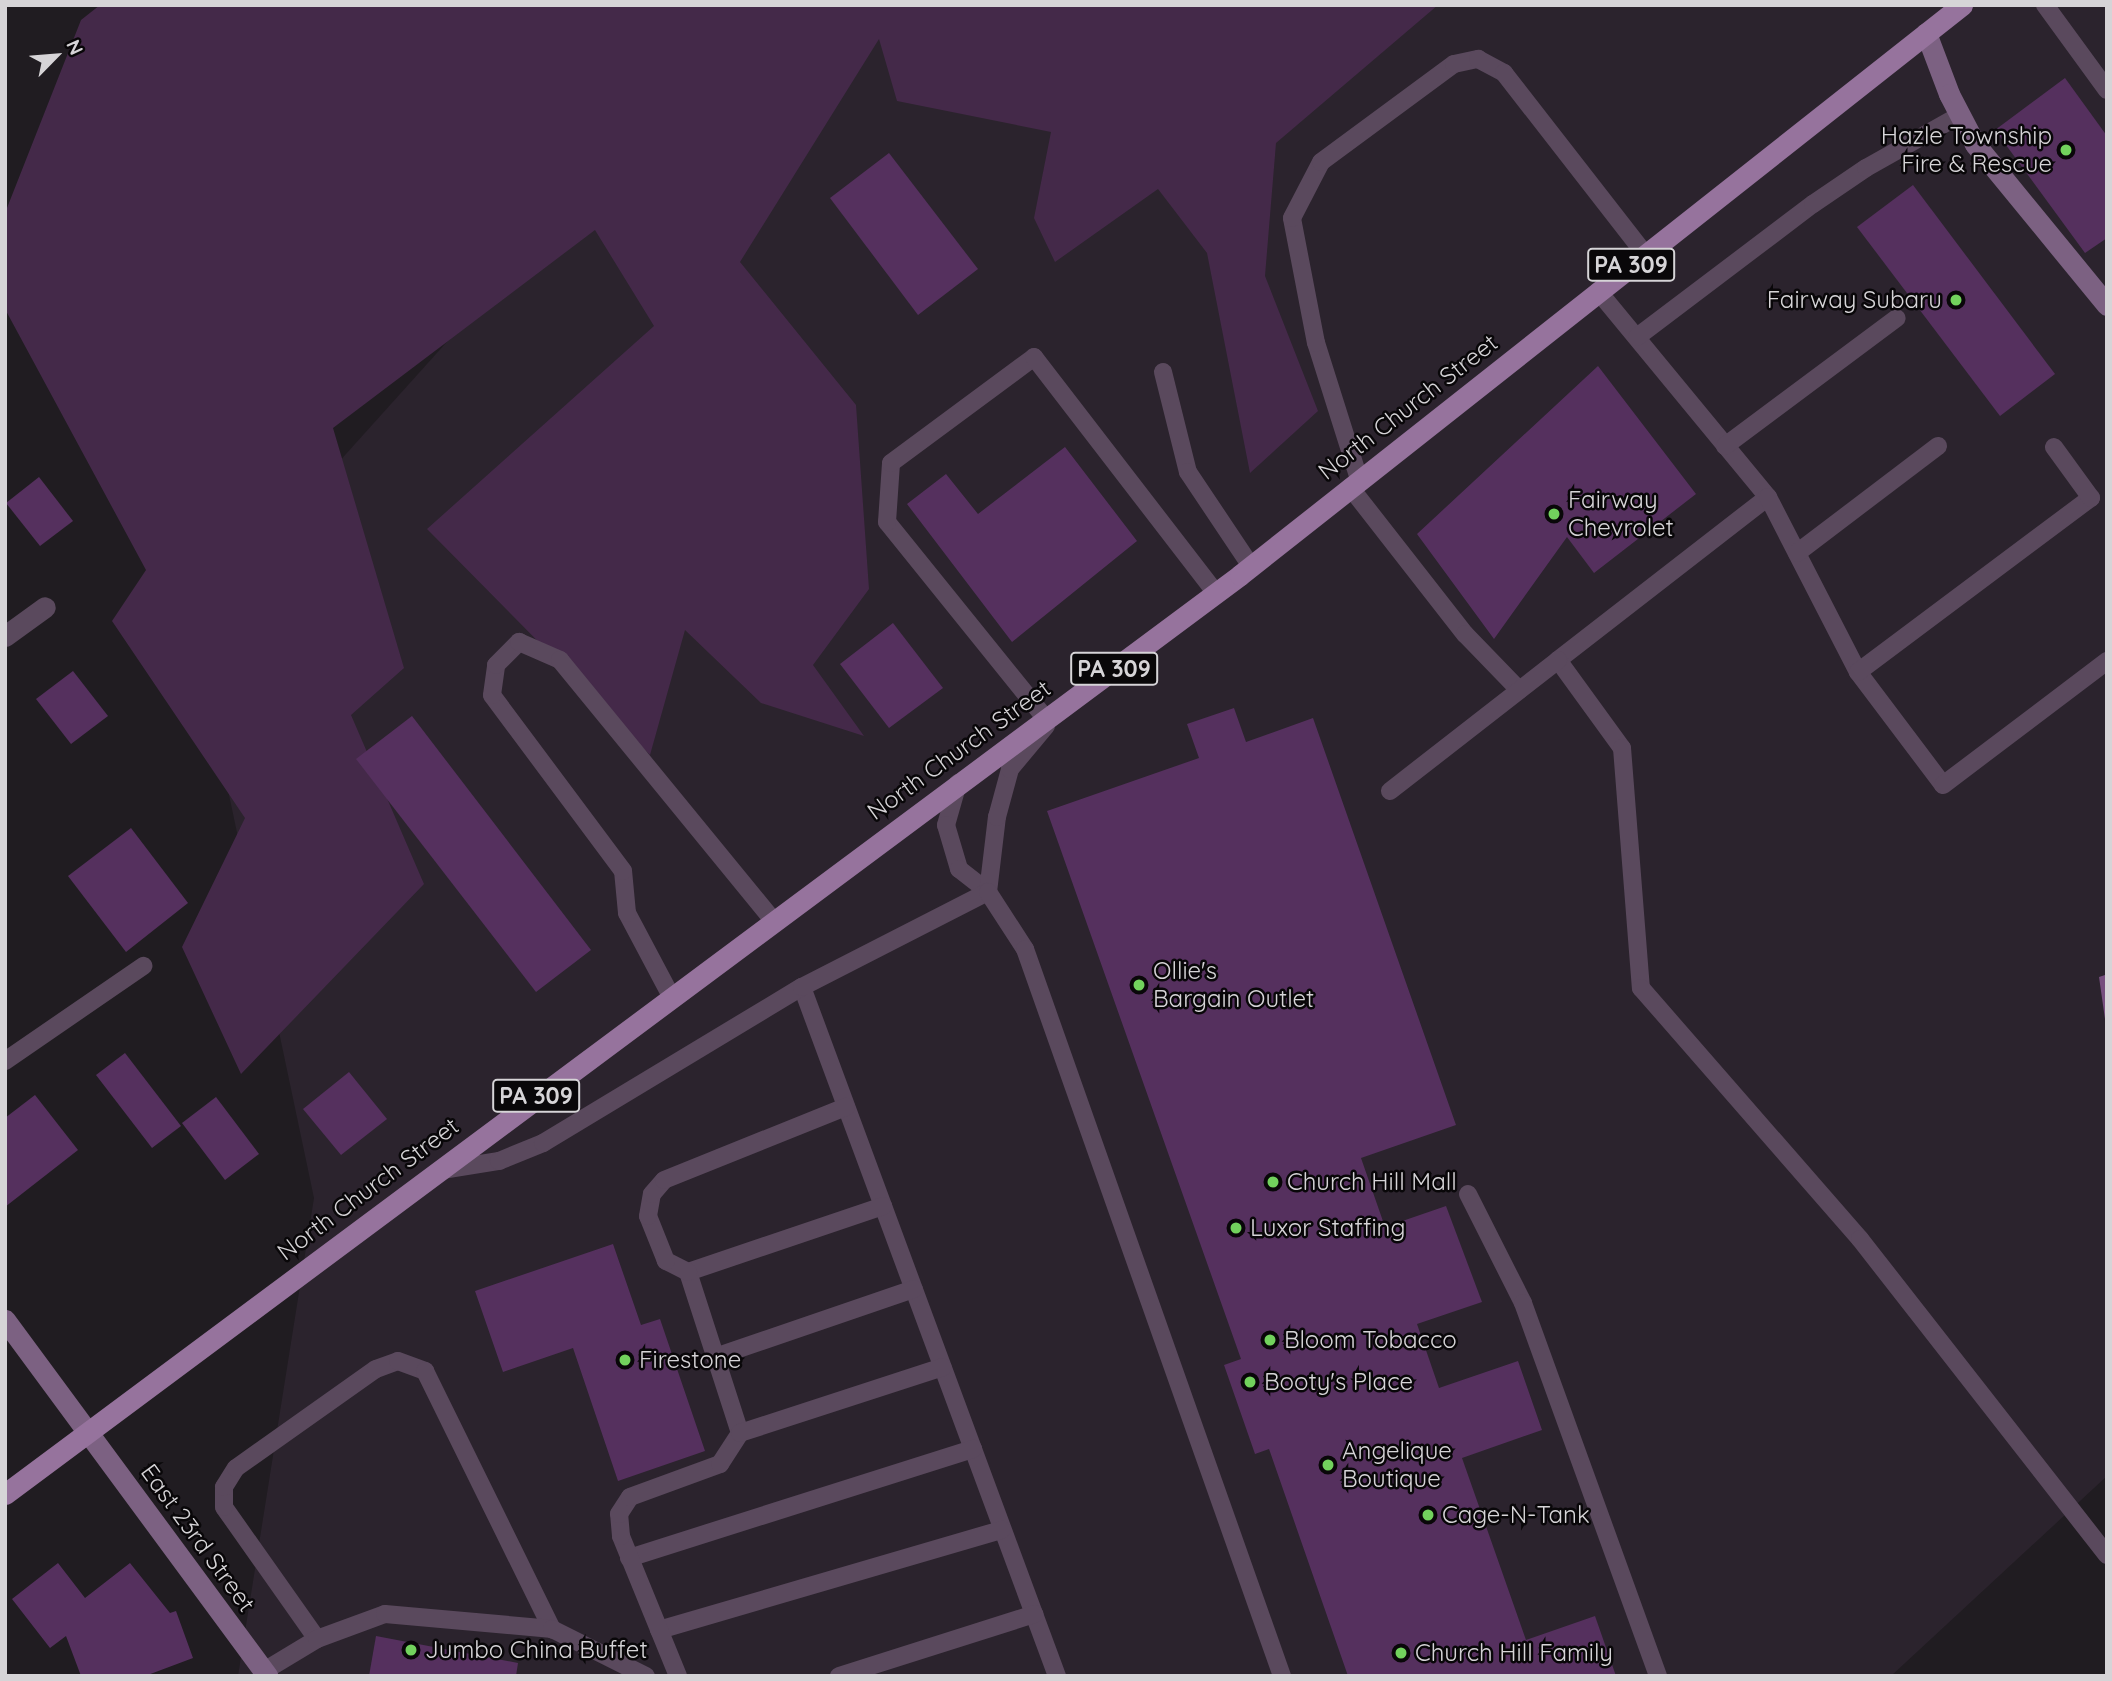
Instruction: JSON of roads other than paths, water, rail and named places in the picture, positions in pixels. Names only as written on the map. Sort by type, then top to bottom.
[{"type":"main road","name":"North Church Street","points":[[5,1494],[86,1431],[1216,593],[1962,5]]},
{"type":"street","points":[[1927,33],[1960,115],[1975,144],[2107,305]]},
{"type":"street","points":[[5,636],[45,607]]},
{"type":"street","name":"East 23rd Street","points":[[5,1320],[265,1673]]},
{"type":"lane","points":[[2049,7],[2107,90]]},
{"type":"lane","points":[[1519,690],[1465,634],[1354,483],[1316,343],[1292,218],[1321,162],[1454,64],[1479,59],[1504,74],[1645,254]]},
{"type":"lane","points":[[1637,337],[1824,197],[1960,115]]},
{"type":"lane","points":[[1598,291],[1768,497],[1858,672],[1943,785],[2107,661]]},
{"type":"lane","points":[[1725,446],[1897,318]]},
{"type":"lane","points":[[1046,719],[887,522],[891,463],[1034,357],[1216,593]]},
{"type":"lane","points":[[1163,372],[1188,472],[1246,570]]},
{"type":"lane","points":[[1797,553],[1938,446]]},
{"type":"lane","points":[[1858,672],[2091,498],[2054,447]]},
{"type":"lane","points":[[1390,791],[1768,497]]},
{"type":"lane","points":[[671,996],[627,913],[623,871],[492,695],[496,665],[519,642],[560,660],[774,920]]},
{"type":"lane","points":[[1558,660],[1622,748],[1641,988],[1860,1239],[2107,1555]]},
{"type":"lane","points":[[988,892],[998,817],[1010,769],[1064,706]]},
{"type":"lane","points":[[958,783],[946,825],[959,869],[988,892],[1025,949],[1282,1676]]},
{"type":"lane","points":[[436,1171],[499,1161],[543,1143],[802,987],[988,892]]},
{"type":"lane","points":[[5,1061],[143,966]]},
{"type":"lane","points":[[802,987],[1057,1676]]},
{"type":"lane","points":[[846,1108],[664,1180],[653,1194],[648,1216],[666,1261],[688,1272],[883,1206]]},
{"type":"lane","points":[[1468,1194],[1523,1303],[1658,1676]]},
{"type":"lane","points":[[688,1272],[740,1433]]},
{"type":"lane","points":[[715,1357],[914,1289]]},
{"type":"lane","points":[[317,1639],[224,1507],[224,1487],[236,1468],[376,1369],[398,1361],[425,1371],[552,1629]]},
{"type":"lane","points":[[678,1676],[621,1535],[619,1514],[630,1497],[720,1464],[740,1433],[943,1367]]},
{"type":"lane","points":[[629,1558],[973,1449]]},
{"type":"lane","points":[[660,1630],[1002,1530]]},
{"type":"lane","points":[[265,1673],[317,1639],[385,1614],[552,1629],[646,1676]]},
{"type":"lane","points":[[839,1676],[1034,1614]]},
{"type":"place","name":"Hazle Township Fire & Rescue","points":[[2066,150]]},
{"type":"place","name":"Fairway Subaru","points":[[1956,300]]},
{"type":"place","name":"Fairway Chevrolet","points":[[1554,514]]},
{"type":"place","name":"Ollie's Bargain Outlet","points":[[1139,985]]},
{"type":"place","name":"Church Hill Mall","points":[[1273,1182]]},
{"type":"place","name":"Luxor Staffing","points":[[1236,1228]]},
{"type":"place","name":"Bloom Tobacco","points":[[1270,1340]]},
{"type":"place","name":"Firestone","points":[[625,1360]]},
{"type":"place","name":"Booty's Place","points":[[1250,1382]]},
{"type":"place","name":"Angelique Boutique","points":[[1328,1465]]},
{"type":"place","name":"Cage-N-Tank","points":[[1428,1515]]},
{"type":"place","name":"Jumbo China Buffet","points":[[411,1650]]},
{"type":"place","name":"Church Hill Family","points":[[1401,1653]]}]
